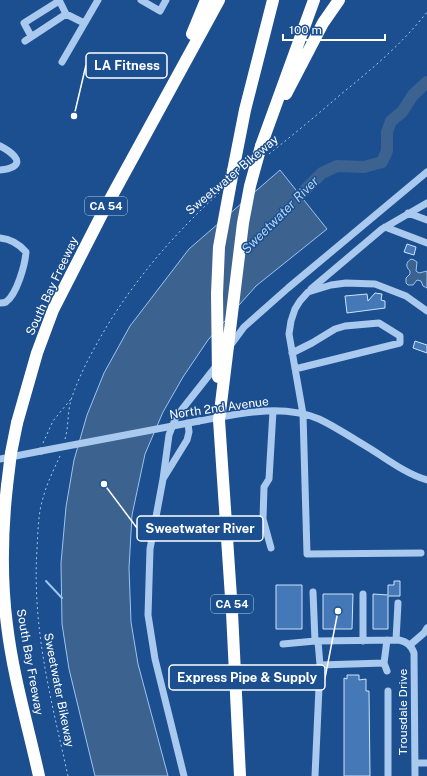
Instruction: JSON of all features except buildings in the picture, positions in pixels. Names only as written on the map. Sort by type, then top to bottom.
[{"type":"highway","points":[[173,84],[206,0]]},
{"type":"highway","name":"South Bay Freeway","points":[[39,776],[16,674],[7,625],[3,566],[3,523],[6,486],[17,424],[37,353],[53,310],[102,214],[218,0]]},
{"type":"highway","name":"CA 54","points":[[240,776],[232,612],[219,420],[217,286],[219,247],[233,170],[247,102],[273,0]]},
{"type":"highway","points":[[219,420],[243,223],[250,186],[264,151],[268,127],[314,0]]},
{"type":"highway","points":[[268,127],[292,85],[323,23],[339,0]]},
{"type":"highway","points":[[31,739],[31,776]]},
{"type":"street","points":[[66,14],[28,39],[24,23],[59,0],[66,14],[84,23]]},
{"type":"street","points":[[62,62],[98,0]]},
{"type":"street","points":[[141,0],[160,11],[166,0]]},
{"type":"street","points":[[0,146],[12,153],[16,158],[15,165],[9,169],[0,170]]},
{"type":"street","points":[[184,776],[155,659],[148,615],[150,549],[169,435],[176,417],[197,392],[244,327],[288,288],[427,172]]},
{"type":"street","points":[[421,553],[307,554],[303,414],[289,334],[295,309],[308,292],[384,227],[427,203]]},
{"type":"street","points":[[408,213],[427,220]]},
{"type":"street","points":[[384,227],[427,243]]},
{"type":"street","points":[[0,238],[8,239],[21,246],[26,252],[21,276],[13,292],[6,302],[0,303]]},
{"type":"street","points":[[308,292],[331,285],[346,283],[375,284],[406,296],[426,309]]},
{"type":"street","points":[[292,353],[312,343],[334,329],[344,326],[379,323],[400,336],[400,343],[295,369]]},
{"type":"street","points":[[271,548],[263,519],[263,511],[264,487],[269,479],[273,411]]},
{"type":"street","name":"North 2nd Avenue","points":[[0,459],[199,421],[246,413],[273,411],[303,414],[328,423],[406,470],[427,480]]},
{"type":"street","points":[[163,478],[187,440],[189,432],[188,423]]},
{"type":"street","points":[[313,592],[316,641],[320,665],[315,776]]},
{"type":"street","points":[[363,594],[363,640]]},
{"type":"street","points":[[396,640],[398,603]]},
{"type":"street","points":[[283,644],[316,641],[396,640],[405,641],[411,646],[427,628]]},
{"type":"street","points":[[320,665],[386,667],[387,640]]},
{"type":"street","name":"Trousdale Drive","points":[[411,646],[414,653],[415,776]]},
{"type":"street","points":[[388,691],[388,776]]},
{"type":"street","points":[[415,763],[427,763]]},
{"type":"path","name":"Sweetwater Bikeway","points":[[264,151],[312,120],[387,56],[406,38],[427,12]]},
{"type":"path","name":"Sweetwater Bikeway","points":[[64,443],[71,398],[83,370],[100,338],[137,281],[186,224],[223,191]]},
{"type":"path","points":[[41,451],[49,429],[71,398]]},
{"type":"path","name":"Sweetwater Bikeway","points":[[60,455],[43,498],[40,511],[36,555],[36,596],[40,640],[46,676],[68,776]]},
{"type":"water","name":"Sweetwater River","points":[[280,170],[327,229],[256,286],[208,340],[183,377],[163,412],[145,454],[132,515],[129,568],[131,622],[138,664],[168,776],[95,776],[69,669],[62,624],[61,563],[66,507],[74,460],[87,415],[104,373],[130,326],[189,249]]},
{"type":"water","points":[[411,259],[417,262],[416,271],[419,273],[427,271],[427,288],[423,286],[421,281],[417,280],[413,285],[408,285],[406,283],[406,278],[410,274],[407,264]]},
{"type":"waterway","name":"Sweetwater River","points":[[289,206],[322,173],[337,166],[364,167],[382,162],[387,151],[387,132],[391,121],[402,112],[413,95],[427,82]]},
{"type":"waterway","points":[[46,581],[62,598]]},
{"type":"place","name":"LA Fitness","points":[[74,116]]},
{"type":"place","name":"Sweetwater River","points":[[104,484]]},
{"type":"place","name":"Express Pipe & Supply","points":[[338,611]]}]
